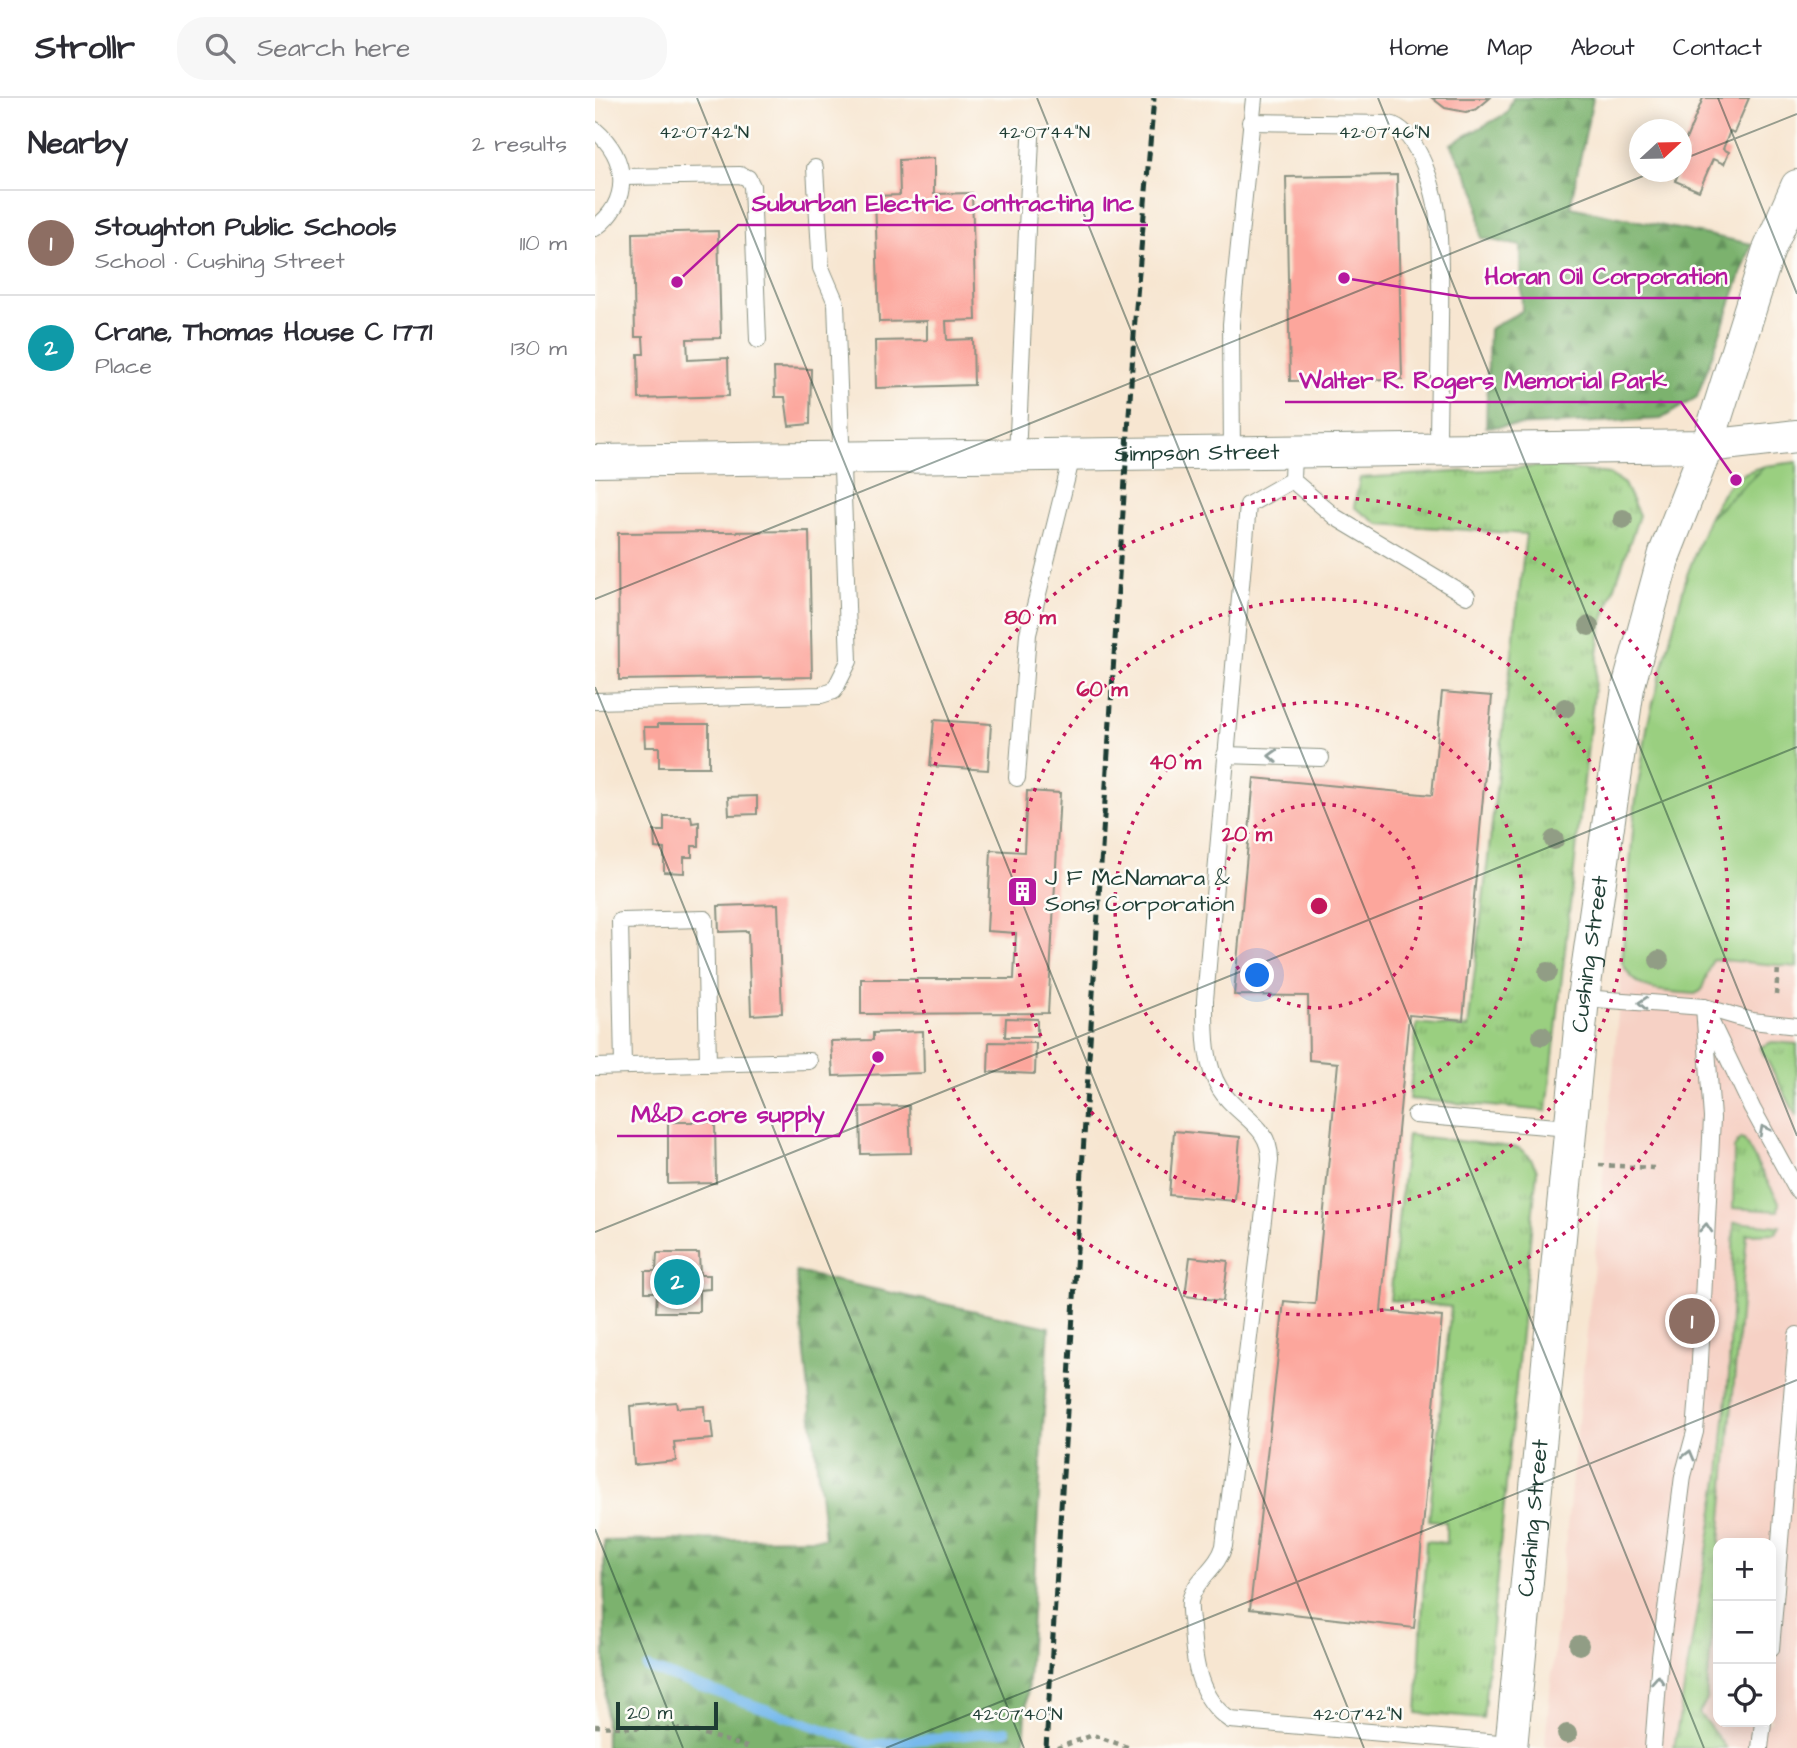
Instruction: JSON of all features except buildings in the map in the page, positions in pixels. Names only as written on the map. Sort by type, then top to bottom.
[{"type":"street","name":"Cushing Street","points":[[1511,1746],[1583,998],[1628,688],[1665,553],[1707,446],[1768,252],[1797,186]]},
{"type":"street","name":"Simpson Street","points":[[595,461],[1233,453],[1293,466],[1438,449],[1707,446],[1797,436]]},
{"type":"lane","points":[[1233,453],[1231,324],[1254,98]]},
{"type":"lane","points":[[1250,122],[1389,124],[1407,133],[1426,169],[1438,217],[1438,449]]},
{"type":"lane","points":[[595,130],[609,142],[619,158],[623,177],[620,197],[611,214],[595,228]]},
{"type":"lane","points":[[1017,457],[1031,138]]},
{"type":"lane","points":[[595,701],[821,695],[834,691],[849,661],[836,303],[821,268],[815,167]]},
{"type":"lane","points":[[623,177],[740,175],[748,178],[752,186],[758,341]]},
{"type":"lane","points":[[1017,778],[1028,634],[1072,456]]},
{"type":"lane","points":[[1467,596],[1335,517],[1293,466],[1248,505],[1205,1000],[1205,1034],[1209,1062],[1218,1087],[1227,1099],[1265,1134],[1271,1148],[1224,1546],[1221,1557],[1197,1587],[1190,1602],[1194,1665],[1212,1704],[1230,1720],[1511,1746]]},
{"type":"lane","points":[[1225,755],[1321,758]]},
{"type":"lane","points":[[623,1066],[620,921],[705,919],[708,1064]]},
{"type":"lane","points":[[1583,998],[1704,1007],[1752,1021],[1797,1026]]},
{"type":"lane","points":[[1704,1007],[1752,1108],[1797,1190]]},
{"type":"lane","points":[[1653,1748],[1660,1657],[1683,1476],[1695,1432],[1699,1381],[1711,1118],[1704,1007]]},
{"type":"lane","points":[[595,1067],[809,1061]]},
{"type":"lane","points":[[1415,1115],[1569,1128]]},
{"type":"lane","points":[[1775,1601],[1797,1335]]},
{"type":"lane","points":[[1760,1748],[1762,1727]]},
{"type":"path","points":[[1776,995],[1778,968]]},
{"type":"path","points":[[1599,1166],[1654,1168]]},
{"type":"path","points":[[595,1726],[691,1730],[750,1748]]},
{"type":"path","points":[[1057,1748],[1093,1735],[1130,1748]]},
{"type":"shaded area","points":[[1797,462],[1797,1748],[1547,1748],[1545,1742],[1611,1098],[1635,806],[1648,722],[1687,575],[1708,519],[1765,466]]},
{"type":"green space","points":[[1513,98],[1593,98],[1570,207],[1752,244],[1697,397],[1661,419],[1486,427],[1489,329],[1522,311],[1521,246],[1481,238],[1477,194],[1451,144],[1507,113]]},
{"type":"green space","points":[[1797,462],[1797,967],[1713,959],[1701,991],[1695,994],[1653,989],[1636,981],[1622,963],[1635,806],[1648,722],[1687,575],[1708,519],[1765,466]]},
{"type":"green space","points":[[1548,466],[1609,474],[1624,484],[1639,515],[1601,628],[1547,1111],[1409,1099],[1417,1023],[1468,1028],[1526,534],[1379,524],[1354,507],[1360,478]]},
{"type":"green space","points":[[1765,466],[1708,519],[1729,484],[1743,474]]},
{"type":"green space","points":[[1772,1042],[1797,1044],[1797,1117],[1760,1047]]},
{"type":"green space","points":[[1407,1135],[1519,1148],[1530,1157],[1537,1170],[1483,1719],[1417,1713],[1426,1541],[1446,1543],[1446,1522],[1429,1520],[1451,1307],[1390,1300]]},
{"type":"green space","points":[[1740,1139],[1744,1140],[1779,1202],[1778,1211],[1733,1208],[1734,1148]]},
{"type":"green space","points":[[1734,1222],[1780,1226],[1776,1233],[1747,1234],[1720,1538],[1713,1538],[1713,1622],[1706,1702],[1699,1713],[1726,1748],[1674,1748],[1720,1474],[1729,1375]]},
{"type":"green space","points":[[796,1272],[1049,1327],[1024,1748],[606,1748],[604,1541],[825,1538]]},
{"type":"waterway","points":[[647,1668],[869,1745],[1006,1731]]},
{"type":"railway","points":[[1046,1748],[1135,319],[1154,98]]},
{"type":"place","name":"Horan Oil Corporation","points":[[1344,278]]},
{"type":"place","name":"Suburban Electric Contracting Inc","points":[[677,282]]},
{"type":"place","name":"Walter R. Rogers Memorial Park","points":[[1736,480]]},
{"type":"place","name":"J F McNamara & Sons Corporation","points":[[1022,891]]},
{"type":"place","name":"M&D core supply","points":[[878,1057]]},
{"type":"place","name":"Crane, Thomas House C 1771","points":[[677,1282]]},
{"type":"place","name":"Stoughton Public Schools","points":[[1692,1321]]}]
